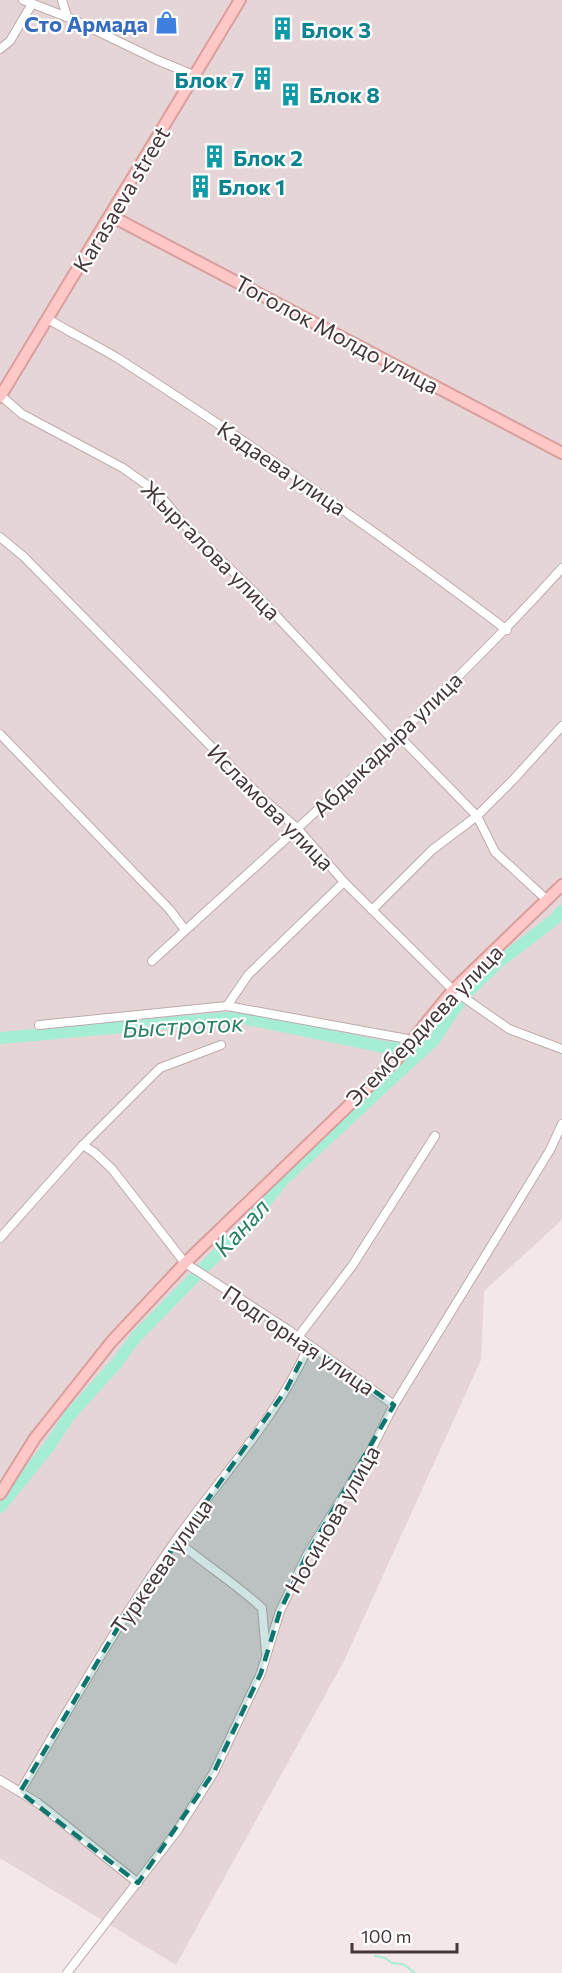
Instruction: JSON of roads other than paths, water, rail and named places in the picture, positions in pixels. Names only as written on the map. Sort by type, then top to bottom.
[{"type":"street","points":[[23,0],[67,17],[196,76]]},
{"type":"street","points":[[62,0],[67,17]]},
{"type":"street","name":"Karasaeva street","points":[[0,396],[240,0]]},
{"type":"street","points":[[0,49],[10,40],[32,4]]},
{"type":"street","name":"Тоголок Молдо улица","points":[[111,216],[562,453]]},
{"type":"street","name":"Кадаева улица","points":[[48,319],[117,357],[379,534],[507,630]]},
{"type":"street","name":"Жыргалова улица","points":[[0,396],[22,414],[123,468],[158,493],[183,523],[251,589],[395,737],[477,816],[495,852],[547,900]]},
{"type":"street","name":"Исламова улица","points":[[0,537],[23,556],[260,796],[298,829],[344,882],[453,990],[509,1029],[562,1049]]},
{"type":"street","name":"Абдыкадыра улица","points":[[152,961],[298,829],[507,630],[562,568]]},
{"type":"street","points":[[372,910],[432,850],[477,816],[562,726]]},
{"type":"street","points":[[0,734],[171,910],[185,930]]},
{"type":"street","points":[[227,1006],[248,975],[344,882]]},
{"type":"street","name":"Эгембердиева улица","points":[[0,1494],[35,1438],[112,1341],[185,1263],[397,1059],[453,990],[562,885]]},
{"type":"street","points":[[39,1025],[227,1006],[412,1040]]},
{"type":"street","points":[[0,1238],[83,1145],[160,1068],[221,1045]]},
{"type":"street","name":"Носинова улица","points":[[67,1973],[177,1831],[214,1772],[261,1673],[280,1611],[307,1555],[371,1450],[394,1405],[550,1150],[562,1124]]},
{"type":"street","points":[[298,1337],[352,1266],[435,1136]]},
{"type":"street","name":"Подгорная улица","points":[[83,1145],[95,1152],[112,1168],[185,1263],[298,1337],[394,1405]]},
{"type":"street","name":"Туркеева улица","points":[[20,1792],[129,1609],[176,1540],[286,1390],[309,1345]]},
{"type":"street","points":[[176,1540],[242,1589],[262,1608],[267,1655]]},
{"type":"street","points":[[0,1780],[38,1803],[138,1883]]},
{"type":"waterway","name":"Канал","points":[[0,1507],[48,1448],[70,1415],[116,1364],[136,1337],[250,1221],[284,1179],[435,1039],[468,992],[498,963],[562,911]]},
{"type":"waterway","name":"Быстроток","points":[[0,1038],[238,1017],[389,1048],[434,1040]]},
{"type":"waterway","points":[[375,1956],[385,1958],[392,1963],[403,1964],[415,1973]]},
{"type":"place","name":"Сто Армада","points":[[166,23]]},
{"type":"place","name":"Блок 3","points":[[283,29]]},
{"type":"place","name":"Блок 7","points":[[262,79]]},
{"type":"place","name":"Блок 8","points":[[291,94]]},
{"type":"place","name":"Блок 2","points":[[215,157]]},
{"type":"place","name":"Блок 1","points":[[200,186]]}]
